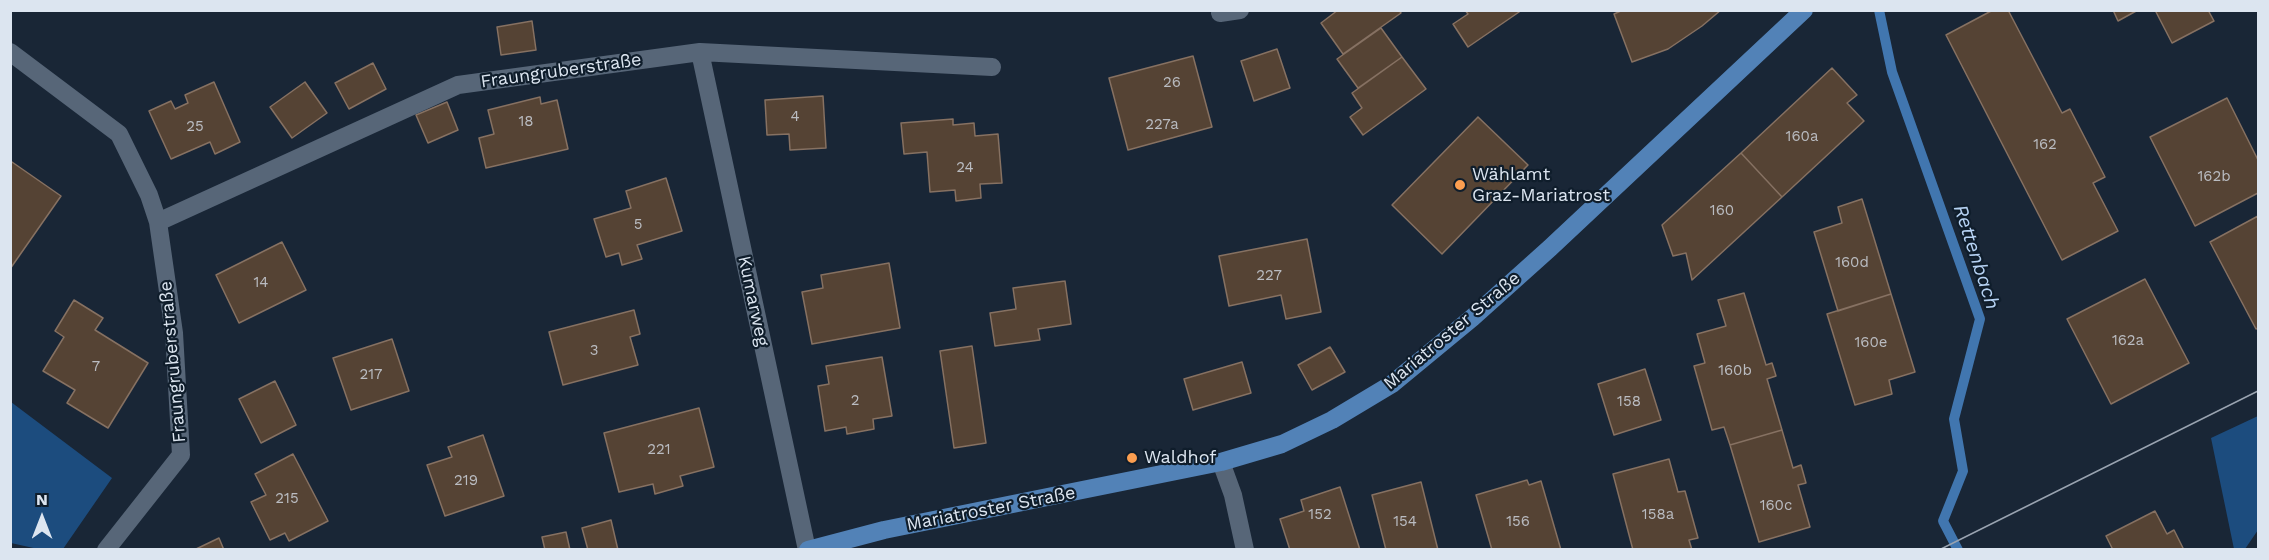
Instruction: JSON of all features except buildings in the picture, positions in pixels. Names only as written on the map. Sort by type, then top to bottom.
[{"type":"main road","name":"Mariatroster Straße","points":[[808,549],[884,530],[1221,462],[1282,444],[1332,420],[1400,377],[1472,318],[1804,10]]},
{"type":"street","points":[[1220,13],[1240,10]]},
{"type":"street","name":"Fraungruberstraße","points":[[10,52],[118,134],[149,195],[158,222],[174,333],[181,455],[106,549]]},
{"type":"street","name":"Fraungruberstraße","points":[[158,222],[458,85],[700,52],[992,67]]},
{"type":"street","name":"Kumarweg","points":[[700,52],[808,549]]},
{"type":"street","points":[[1221,462],[1232,491],[1245,549]]},
{"type":"shaded area","points":[[11,402],[112,478],[63,549],[38,549],[11,543]]},
{"type":"shaded area","points":[[2258,416],[2258,530],[2245,549],[2234,549],[2211,438]]},
{"type":"waterway","name":"Rettenbach","points":[[1879,10],[1892,72],[1980,319],[1954,419],[1963,471],[1943,521],[1958,550]]},
{"type":"tram line","points":[[1939,550],[2258,391]]},
{"type":"place","name":"Wählamt Graz-Mariatrost","points":[[1460,185]]},
{"type":"place","name":"Waldhof","points":[[1132,458]]}]
